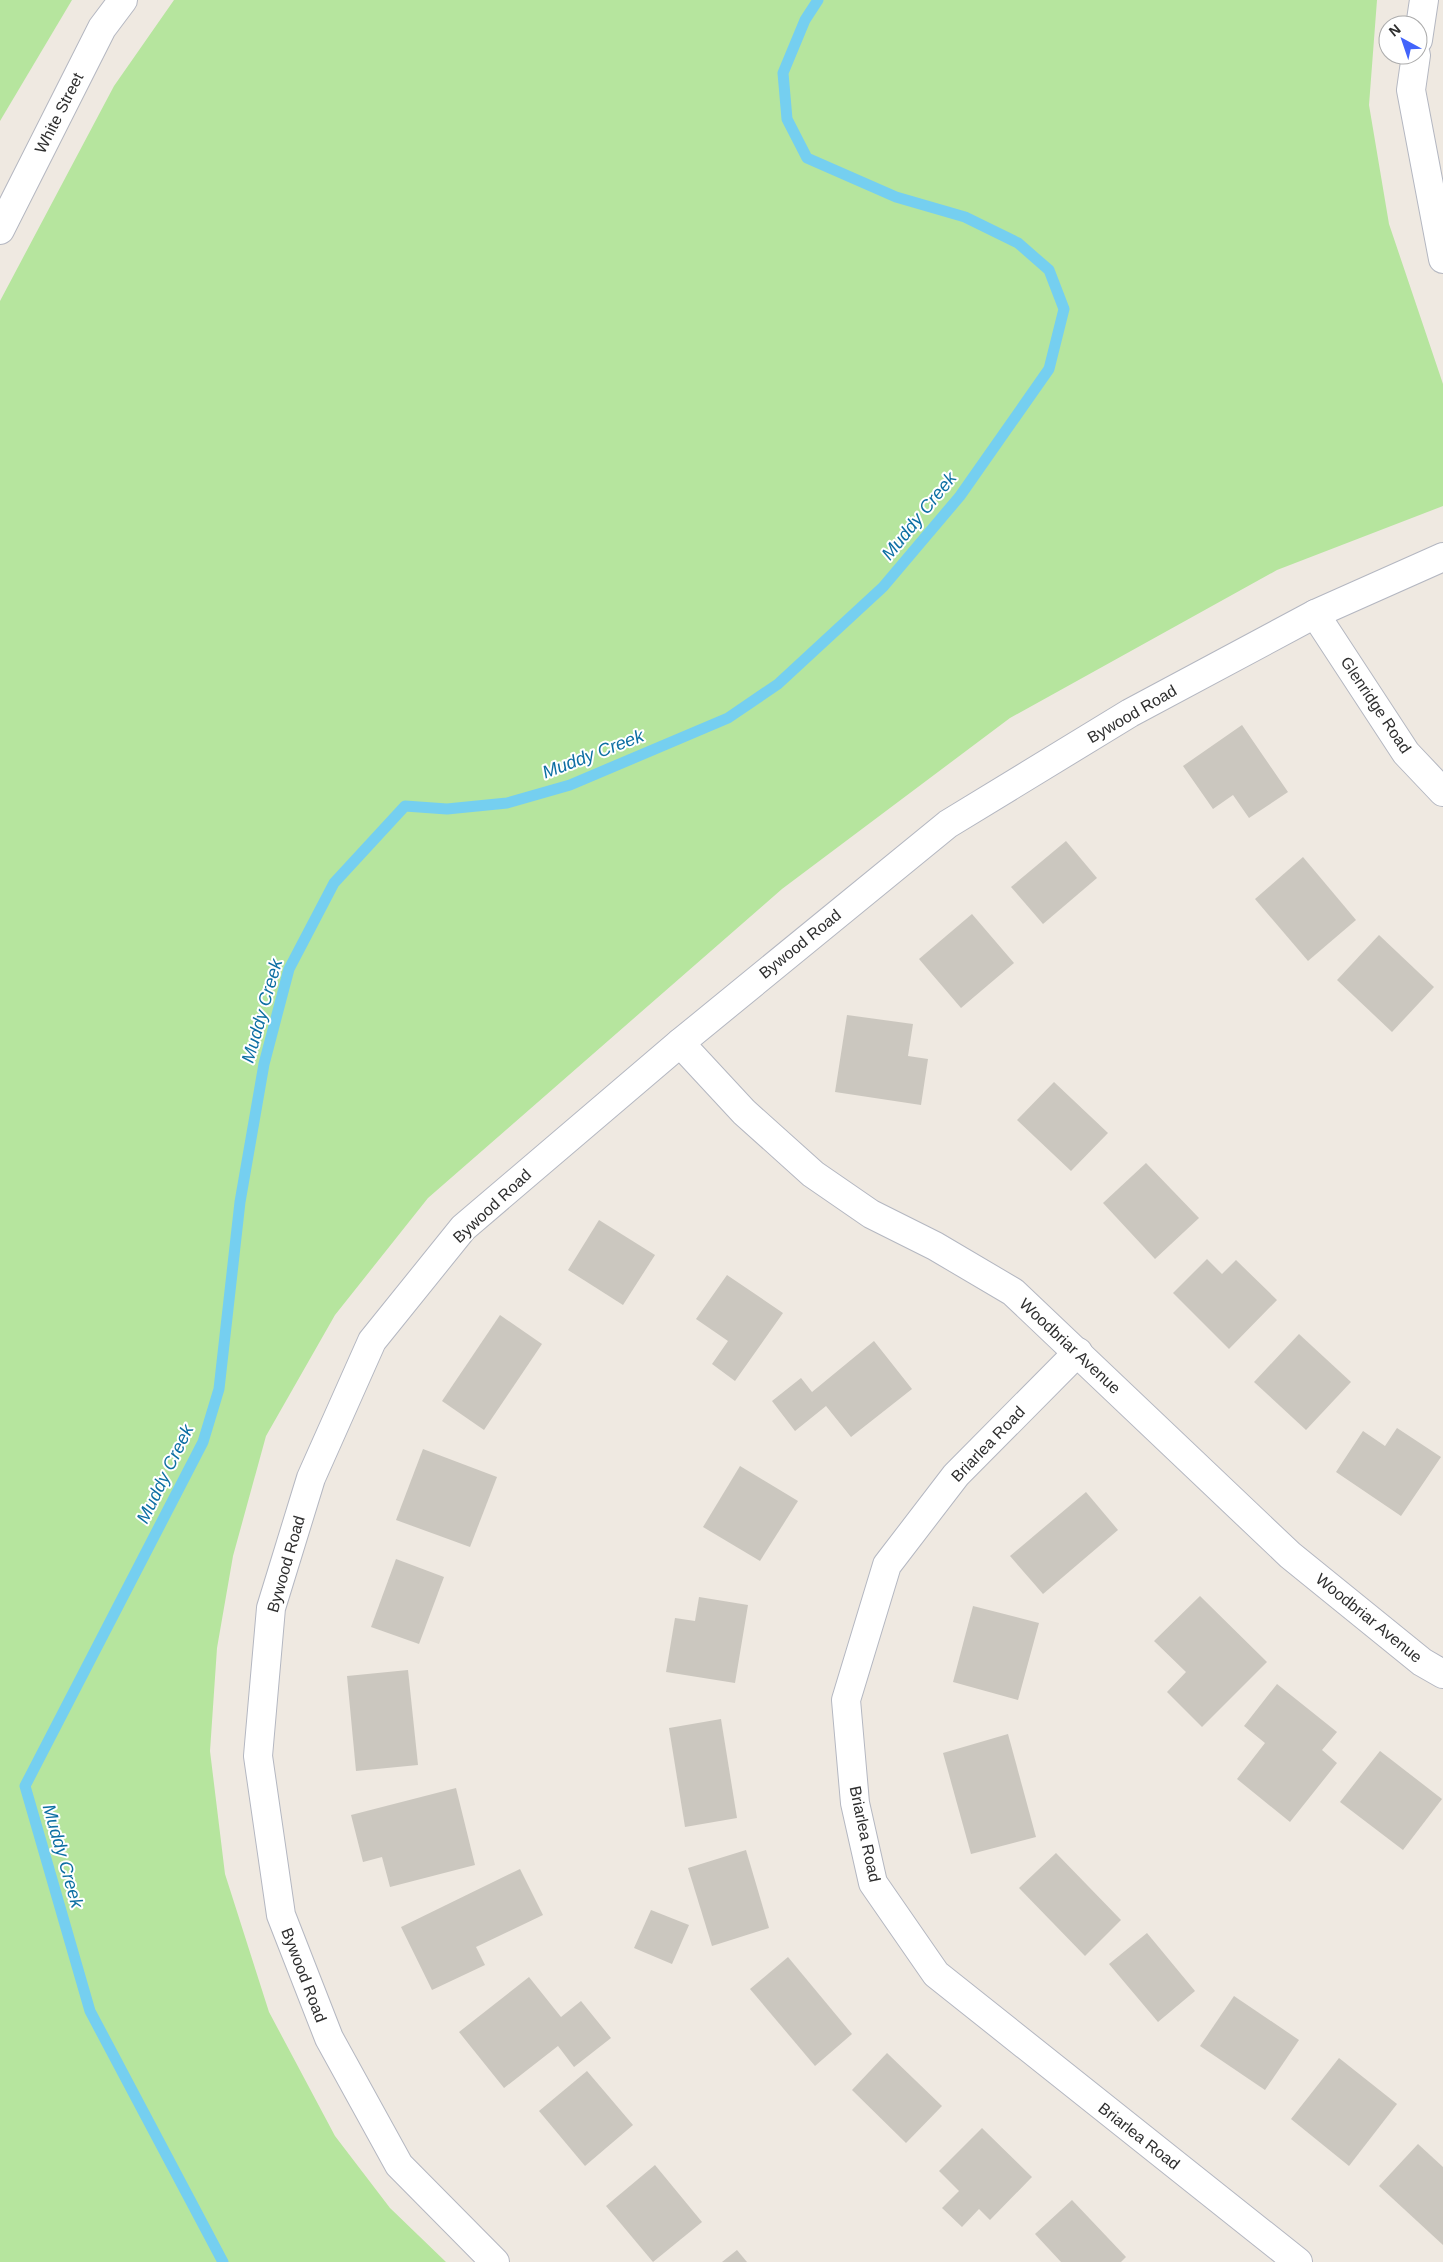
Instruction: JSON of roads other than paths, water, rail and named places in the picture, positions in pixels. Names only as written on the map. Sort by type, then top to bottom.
[{"type":"street","name":"White Street","points":[[0,230],[102,28],[123,0]]},
{"type":"street","points":[[1422,15],[1424,0]]},
{"type":"street","points":[[1415,65],[1411,90],[1443,259]]},
{"type":"street","name":"Bywood Road","points":[[495,2262],[399,2165],[329,2038],[281,1915],[258,1756],[271,1608],[311,1478],[372,1341],[463,1228],[680,1043],[948,824],[1130,713],[1315,614],[1443,557]]},
{"type":"street","name":"Glenridge Road","points":[[1315,614],[1406,753],[1443,792]]},
{"type":"street","name":"Woodbriar Avenue","points":[[680,1043],[744,1112],[813,1174],[871,1214],[935,1246],[1013,1292],[1290,1556],[1422,1662],[1443,1674]]},
{"type":"street","name":"Briarlea Road","points":[[1078,1352],[956,1475],[887,1565],[846,1700],[855,1804],[873,1883],[936,1974],[1298,2262]]},
{"type":"waterway","name":"Muddy Creek","points":[[223,2262],[90,2011],[25,1786],[203,1442],[219,1389],[240,1202],[264,1064],[289,969],[334,883],[405,806],[447,809],[507,803],[570,785],[728,718],[778,684],[883,587],[960,496],[1049,369],[1064,309],[1049,270],[1018,243],[965,217],[896,197],[807,158],[787,119],[783,73],[805,20],[818,0]]}]
